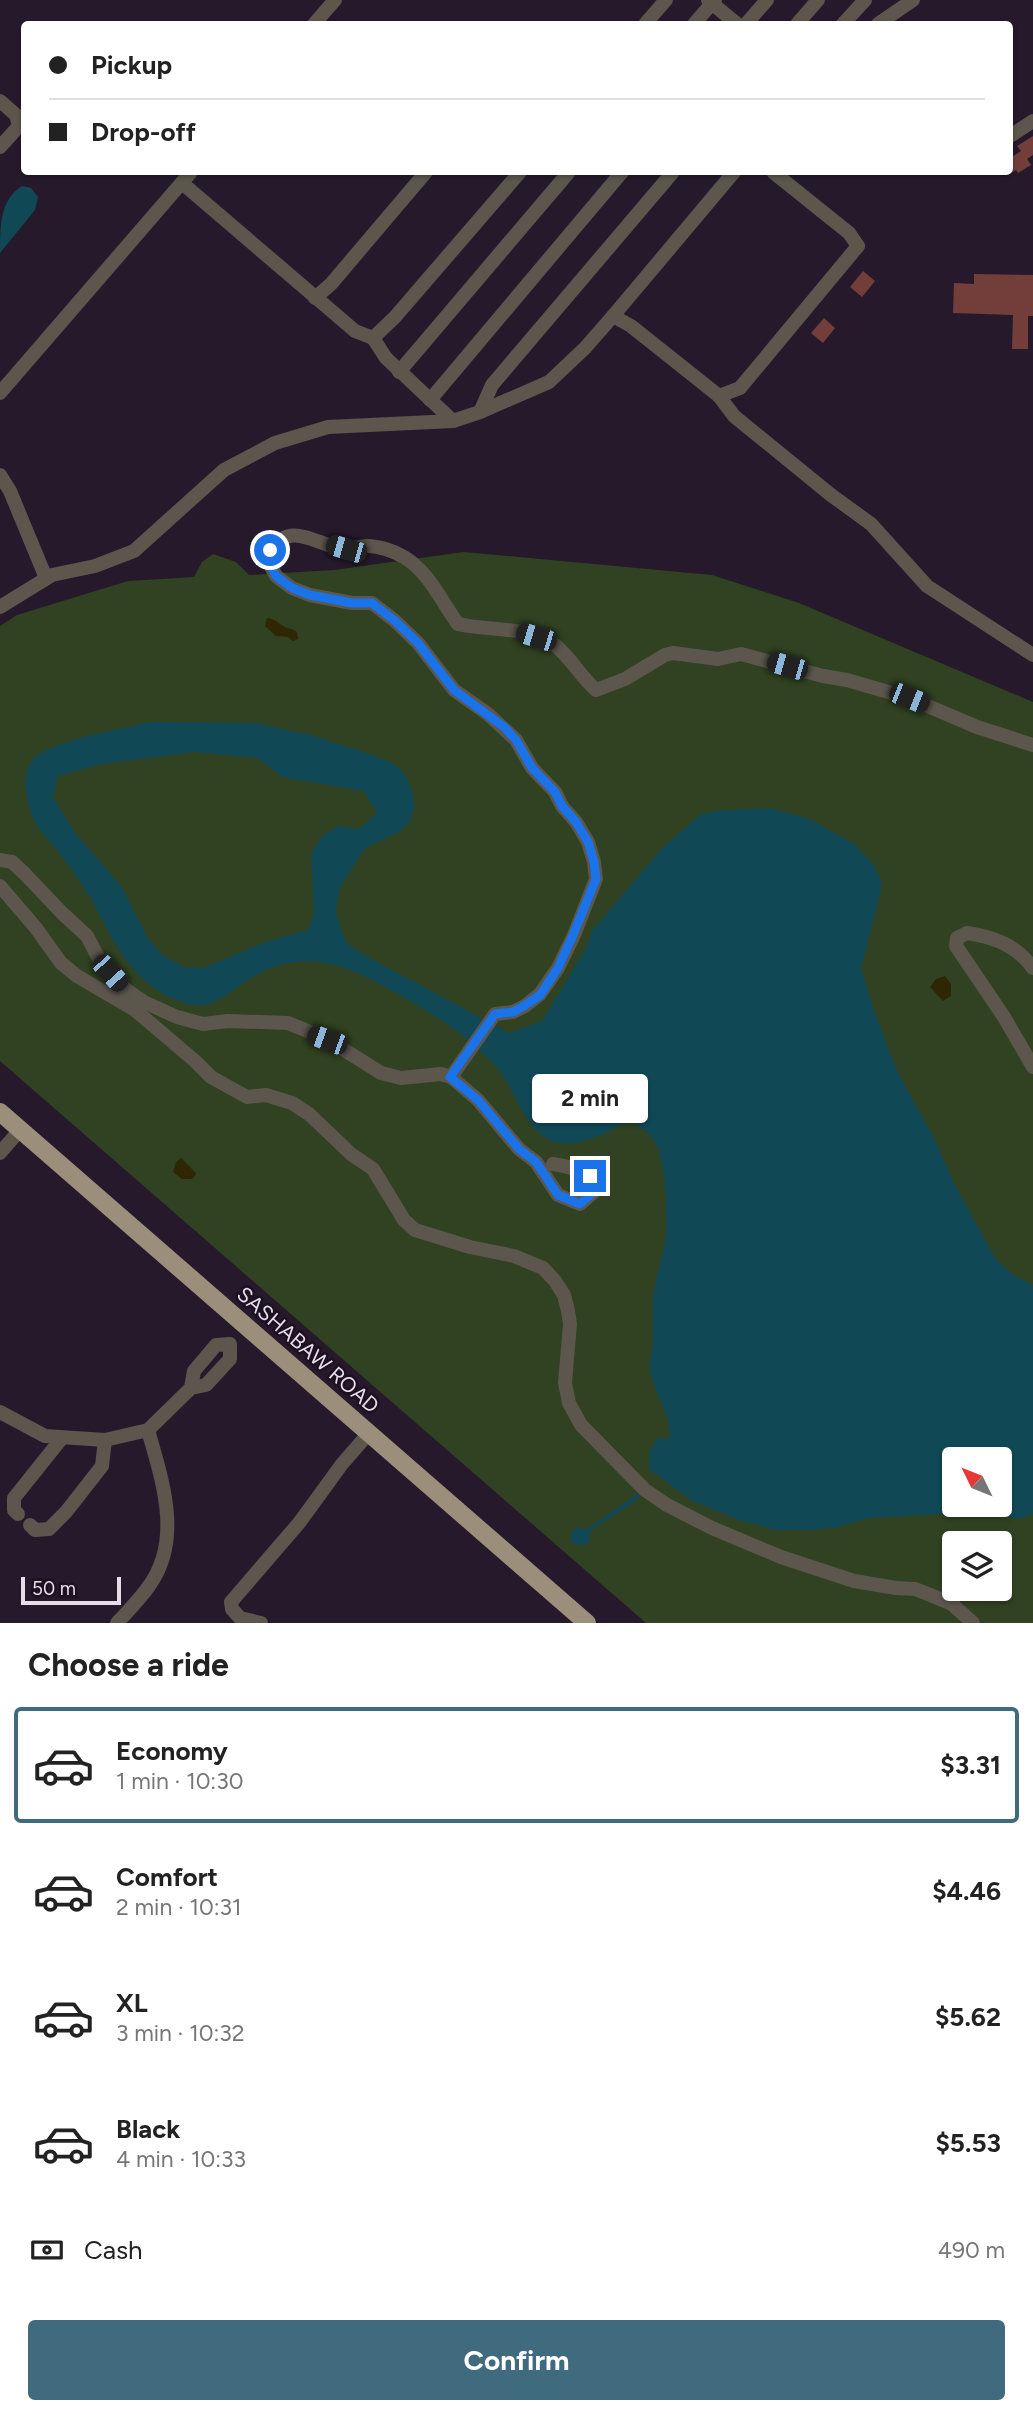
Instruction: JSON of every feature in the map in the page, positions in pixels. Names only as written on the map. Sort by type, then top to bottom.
[{"type":"main road","name":"SASHABAW ROAD","points":[[2,1117],[587,1623]]},
{"type":"lane","points":[[317,21],[335,0]]},
{"type":"lane","points":[[648,21],[666,0]]},
{"type":"lane","points":[[749,21],[767,0]]},
{"type":"lane","points":[[800,21],[818,0]]},
{"type":"lane","points":[[846,21],[865,0]]},
{"type":"lane","points":[[897,19],[913,0]]},
{"type":"lane","points":[[696,21],[712,1],[734,21]]},
{"type":"lane","points":[[0,101],[16,115],[19,126],[0,147]]},
{"type":"lane","points":[[1013,134],[1033,121]]},
{"type":"lane","points":[[315,298],[331,284],[423,175]]},
{"type":"lane","points":[[373,338],[395,317],[517,175]]},
{"type":"lane","points":[[399,372],[566,175]]},
{"type":"lane","points":[[430,400],[619,175]]},
{"type":"lane","points":[[480,412],[492,385],[670,175]]},
{"type":"lane","points":[[0,607],[52,575],[95,566],[134,551],[224,470],[275,443],[328,427],[453,421],[549,382],[585,348],[731,175]]},
{"type":"lane","points":[[719,396],[740,388],[858,246],[849,233],[778,175]]},
{"type":"lane","points":[[0,393],[186,177],[315,298],[355,331],[373,338],[386,359],[453,421]]},
{"type":"lane","points":[[613,316],[631,326],[719,396],[734,416],[871,524],[927,586],[1033,655]]},
{"type":"lane","points":[[0,475],[10,491],[46,578]]},
{"type":"lane","points":[[450,1077],[493,1016],[513,1012],[540,995],[558,968],[596,879],[588,842],[555,792],[532,768],[516,740],[496,721],[454,690],[418,643],[394,620],[372,603],[352,603],[310,595],[292,588],[276,576],[267,559],[270,550],[285,537],[304,535],[346,549],[368,546],[403,556],[433,585],[458,624],[517,631],[548,640],[566,654],[596,690],[625,679],[673,653],[718,659],[741,654],[909,698],[977,727],[1033,745]]},
{"type":"lane","points":[[0,860],[12,862],[24,873],[87,936],[99,960],[125,989],[144,1002],[177,1017],[203,1024],[228,1021],[288,1023],[327,1040],[381,1073],[401,1078],[441,1074],[450,1077],[478,1100],[519,1149],[536,1162],[558,1195],[580,1204],[597,1189],[590,1176],[570,1166],[553,1164]]},
{"type":"lane","points":[[0,886],[36,928],[61,963],[76,976],[135,1010],[211,1077],[247,1097],[265,1095],[292,1103],[309,1114],[351,1154],[373,1169],[404,1220],[415,1230],[446,1241],[514,1256],[543,1268],[564,1295],[568,1311],[570,1324],[565,1383],[569,1403],[581,1425],[645,1490],[667,1505],[712,1528],[781,1557],[854,1581],[915,1589],[952,1604],[973,1623]]},
{"type":"lane","points":[[1033,968],[1024,956],[1009,945],[967,933],[957,938],[956,946],[1004,1017],[1033,1067]]},
{"type":"lane","points":[[0,1153],[20,1130]]},
{"type":"lane","points":[[0,1412],[44,1436],[105,1440],[148,1430],[191,1388],[206,1385],[230,1359],[230,1344],[246,1326]]},
{"type":"lane","points":[[117,1623],[150,1585],[167,1541],[166,1496],[148,1430]]},
{"type":"lane","points":[[261,1623],[240,1618],[232,1609],[231,1602],[299,1523],[342,1464],[369,1433]]},
{"type":"lane","points":[[18,1514],[14,1510],[15,1498],[62,1438]]},
{"type":"lane","points":[[30,1525],[35,1530],[49,1529],[66,1512],[102,1466],[105,1440]]},
{"type":"green space","points":[[464,552],[712,575],[799,603],[1033,702],[1033,1623],[646,1623],[0,1061],[0,626],[17,615],[128,581],[194,577],[202,562],[213,554],[236,562],[249,575],[334,570]]},
{"type":"sand","points":[[267,618],[297,632],[298,639],[293,641],[288,637],[276,636],[265,626]]},
{"type":"sand","points":[[945,976],[951,984],[951,996],[943,1001],[930,987],[936,979]]},
{"type":"sand","points":[[181,1158],[195,1172],[192,1179],[182,1179],[173,1172],[176,1162]]},
{"type":"water","points":[[22,186],[31,188],[38,197],[35,210],[0,253],[1,223],[5,206],[9,198]]},
{"type":"water","points":[[150,722],[255,723],[311,735],[391,762],[404,773],[413,792],[414,808],[410,821],[399,832],[365,848],[340,887],[336,907],[338,921],[347,943],[509,1033],[542,1021],[586,948],[592,931],[662,848],[700,815],[713,811],[769,808],[807,818],[855,844],[881,879],[881,890],[861,968],[898,1073],[995,1258],[1013,1275],[1033,1285],[1033,1514],[1019,1519],[1006,1517],[1012,1517],[1012,1447],[942,1447],[942,1514],[868,1518],[838,1527],[811,1530],[776,1530],[742,1521],[692,1501],[649,1469],[650,1451],[656,1438],[670,1437],[667,1418],[650,1366],[653,1297],[665,1242],[666,1221],[662,1166],[652,1138],[630,1121],[594,1138],[575,1143],[555,1142],[545,1138],[529,1121],[498,1069],[471,1042],[407,999],[343,967],[312,961],[281,965],[265,970],[221,999],[205,1005],[182,1002],[150,985],[139,975],[112,939],[83,886],[41,831],[29,807],[26,787],[31,762],[51,748]],"holes":[[[195,752],[258,758],[282,777],[364,791],[377,813],[359,829],[338,826],[321,837],[311,854],[314,912],[308,930],[268,941],[203,968],[184,967],[162,955],[146,935],[121,886],[76,834],[53,797],[58,776],[101,764]]]},
{"type":"water","points":[[641,1491],[643,1494],[630,1505],[594,1528],[585,1545],[570,1541],[572,1531],[576,1528],[587,1529]]},
{"type":"building","points":[[1033,136],[1033,155],[1027,159],[1031,165],[1018,173],[1016,170],[1013,172],[1013,156],[1021,151],[1017,146]]},
{"type":"building","points":[[863,271],[875,281],[862,297],[850,287]]},
{"type":"building","points":[[974,274],[1033,275],[1033,316],[1028,316],[1028,349],[1012,349],[1013,315],[953,313],[954,283],[974,284]]},
{"type":"building","points":[[824,318],[835,328],[823,343],[811,333]]},
{"type":"route","points":[[270,550],[267,559],[276,576],[292,588],[310,595],[352,603],[372,603],[394,620],[418,643],[454,690],[504,727],[516,740],[532,768],[555,792],[588,842],[596,879],[550,982],[540,995],[524,1006],[513,1012],[495,1014],[450,1077],[478,1100],[519,1149],[536,1162],[558,1195],[580,1204],[597,1189],[590,1176]]}]
